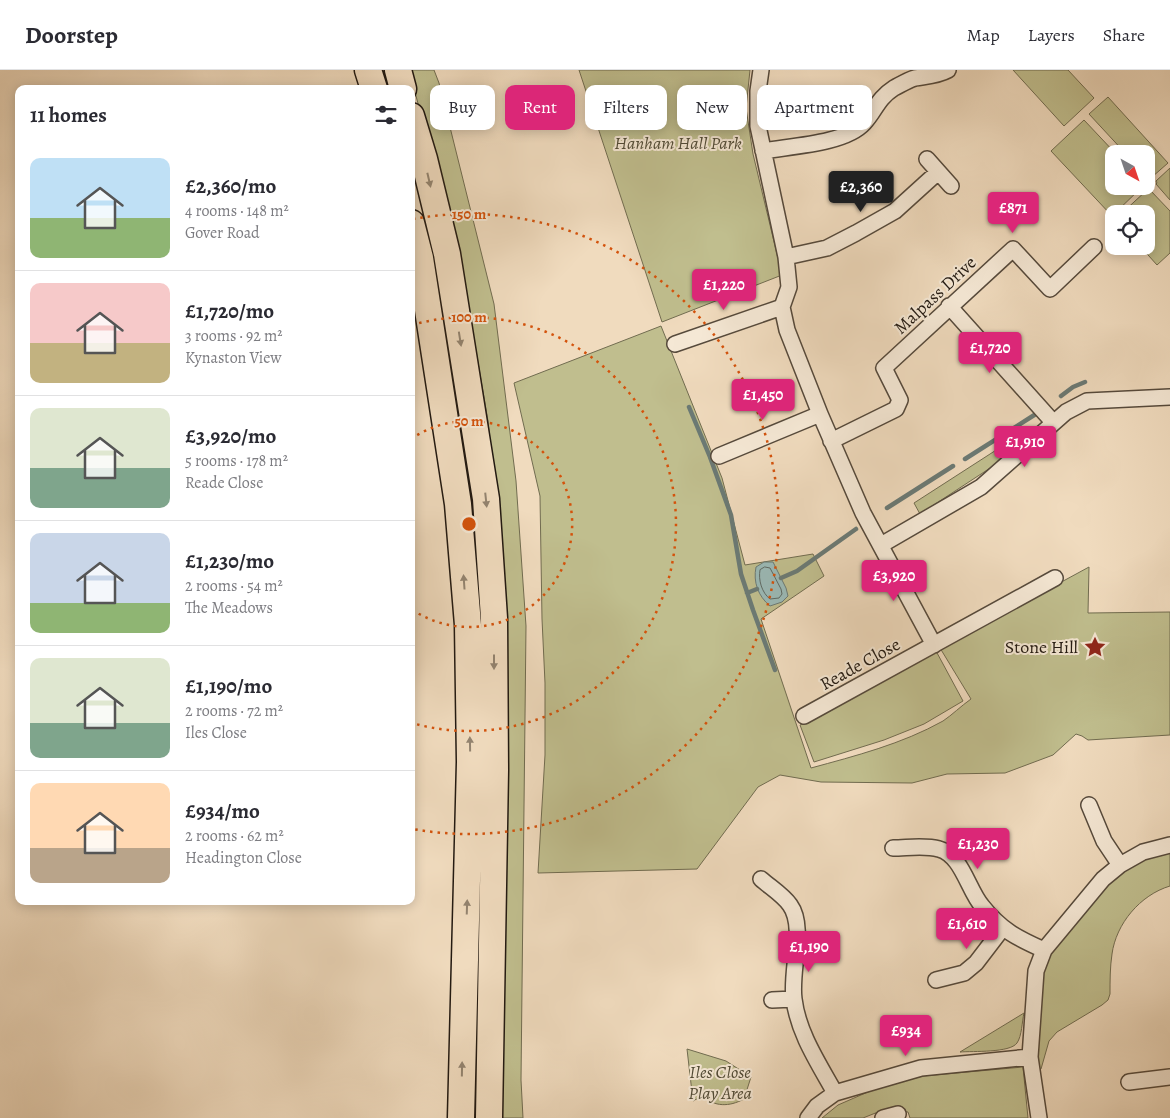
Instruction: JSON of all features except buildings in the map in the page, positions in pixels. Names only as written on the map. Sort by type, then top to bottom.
[{"type":"highway","points":[[368,70],[373,85]]},
{"type":"highway","points":[[398,70],[402,85]]},
{"type":"highway","points":[[415,129],[424,158],[447,254],[486,498],[494,618],[495,770],[489,1118]]},
{"type":"highway","points":[[415,239],[420,258],[458,504],[468,626],[470,762],[461,1118]]},
{"type":"street","points":[[761,70],[758,91],[758,126],[786,257],[789,287],[782,307],[787,330],[831,441],[863,513],[934,644]]},
{"type":"street","points":[[762,151],[835,139],[852,133],[865,123],[877,102],[893,89],[912,79],[941,74],[948,70]]},
{"type":"street","points":[[927,159],[951,186]]},
{"type":"street","points":[[786,257],[827,248],[895,211],[938,172]]},
{"type":"street","name":"Malpass Drive","points":[[831,441],[896,409],[900,400],[884,368],[1013,249],[1050,289],[1094,247]]},
{"type":"street","points":[[949,306],[1053,422]]},
{"type":"street","points":[[675,344],[782,307]]},
{"type":"street","points":[[881,545],[981,487],[1053,422],[1066,412],[1087,401],[1170,397]]},
{"type":"street","points":[[719,456],[820,414]]},
{"type":"street","name":"Reade Close","points":[[804,716],[1055,578]]},
{"type":"street","points":[[1089,805],[1104,841],[1120,865]]},
{"type":"street","points":[[1039,1118],[1030,1057],[1036,971],[1044,950],[1103,879],[1120,865],[1143,852],[1170,844]]},
{"type":"street","points":[[893,848],[940,849],[955,858],[981,905],[1002,928],[1044,950]]},
{"type":"street","points":[[761,879],[789,903],[795,913],[798,937],[794,964],[794,999],[810,1049],[835,1094]]},
{"type":"street","points":[[936,980],[964,973],[976,963],[1002,928]]},
{"type":"street","points":[[772,1000],[794,999]]},
{"type":"street","points":[[808,1118],[817,1106],[835,1094],[921,1068],[1030,1057]]},
{"type":"street","points":[[1129,1082],[1170,1077]]},
{"type":"street","points":[[883,1118],[898,1114]]},
{"type":"green space","points":[[409,70],[434,70],[439,85],[430,85],[430,130],[451,130],[494,304],[516,481],[526,626],[521,1080],[523,1118],[496,1118],[496,505],[488,421],[461,263],[415,92],[415,85],[413,85]]},
{"type":"green space","name":"Hanham Hall Park","points":[[579,70],[750,70],[747,98],[747,85],[677,85],[677,130],[747,130],[747,115],[753,154],[782,275],[662,322],[599,130],[667,130],[667,85],[585,85],[585,88]]},
{"type":"green space","points":[[1013,70],[1068,70],[1094,98],[1064,126]]},
{"type":"green space","points":[[1108,97],[1152,145],[1118,145],[1089,114]]},
{"type":"green space","points":[[1084,120],[1108,145],[1105,145],[1105,195],[1134,195],[1123,205],[1105,205],[1105,209],[1051,151]]},
{"type":"green space","points":[[1155,149],[1168,163],[1155,174]]},
{"type":"green space","points":[[1170,168],[1170,200],[1156,184],[1156,181]]},
{"type":"green space","points":[[1142,195],[1155,195],[1170,211],[1170,253],[1157,265],[1148,255],[1155,255],[1155,205],[1131,205]]},
{"type":"green space","points":[[661,326],[722,478],[745,565],[813,554],[824,576],[761,619],[811,768],[895,743],[946,719],[971,699],[940,648],[1089,567],[1088,613],[1170,612],[1170,735],[1088,740],[1076,734],[1053,755],[1005,773],[947,774],[912,783],[821,782],[780,775],[758,787],[697,869],[538,873],[545,755],[540,496],[514,383]]},
{"type":"green space","points":[[1004,445],[1010,455],[920,514],[914,503]]},
{"type":"green space","points":[[936,651],[963,701],[924,724],[884,740],[814,762],[800,725]]},
{"type":"green space","points":[[1163,853],[1170,853],[1170,886],[1149,896],[1131,912],[1124,922],[1114,943],[1108,1000],[1057,1032],[1049,1041],[1041,1069],[1038,1070],[1036,1042],[1044,967],[1055,945],[1112,881],[1138,861]]},
{"type":"green space","points":[[1024,1013],[1020,1036],[1017,1043],[1013,1046],[999,1050],[960,1052]]},
{"type":"green space","name":"Iles Close Play Area","points":[[687,1049],[726,1061],[751,1077],[744,1099],[722,1105],[707,1100],[702,1096],[693,1101]]},
{"type":"green space","points":[[1023,1067],[1028,1118],[910,1118],[908,1112],[883,1110],[863,1118],[822,1118],[838,1105],[877,1088],[923,1076]]},
{"type":"water","points":[[764,562],[773,562],[788,596],[782,602],[770,606],[762,598],[756,583],[756,567]]},
{"type":"waterway","points":[[1061,396],[1073,387],[1085,382]]},
{"type":"waterway","points":[[689,407],[731,515],[741,574],[775,670]]},
{"type":"waterway","points":[[965,459],[1039,412]]},
{"type":"waterway","points":[[887,508],[953,466]]},
{"type":"waterway","points":[[781,578],[797,571],[856,529]]},
{"type":"waterway","points":[[747,593],[757,589]]},
{"type":"place","name":"Stone Hill","points":[[1095,647]]}]
